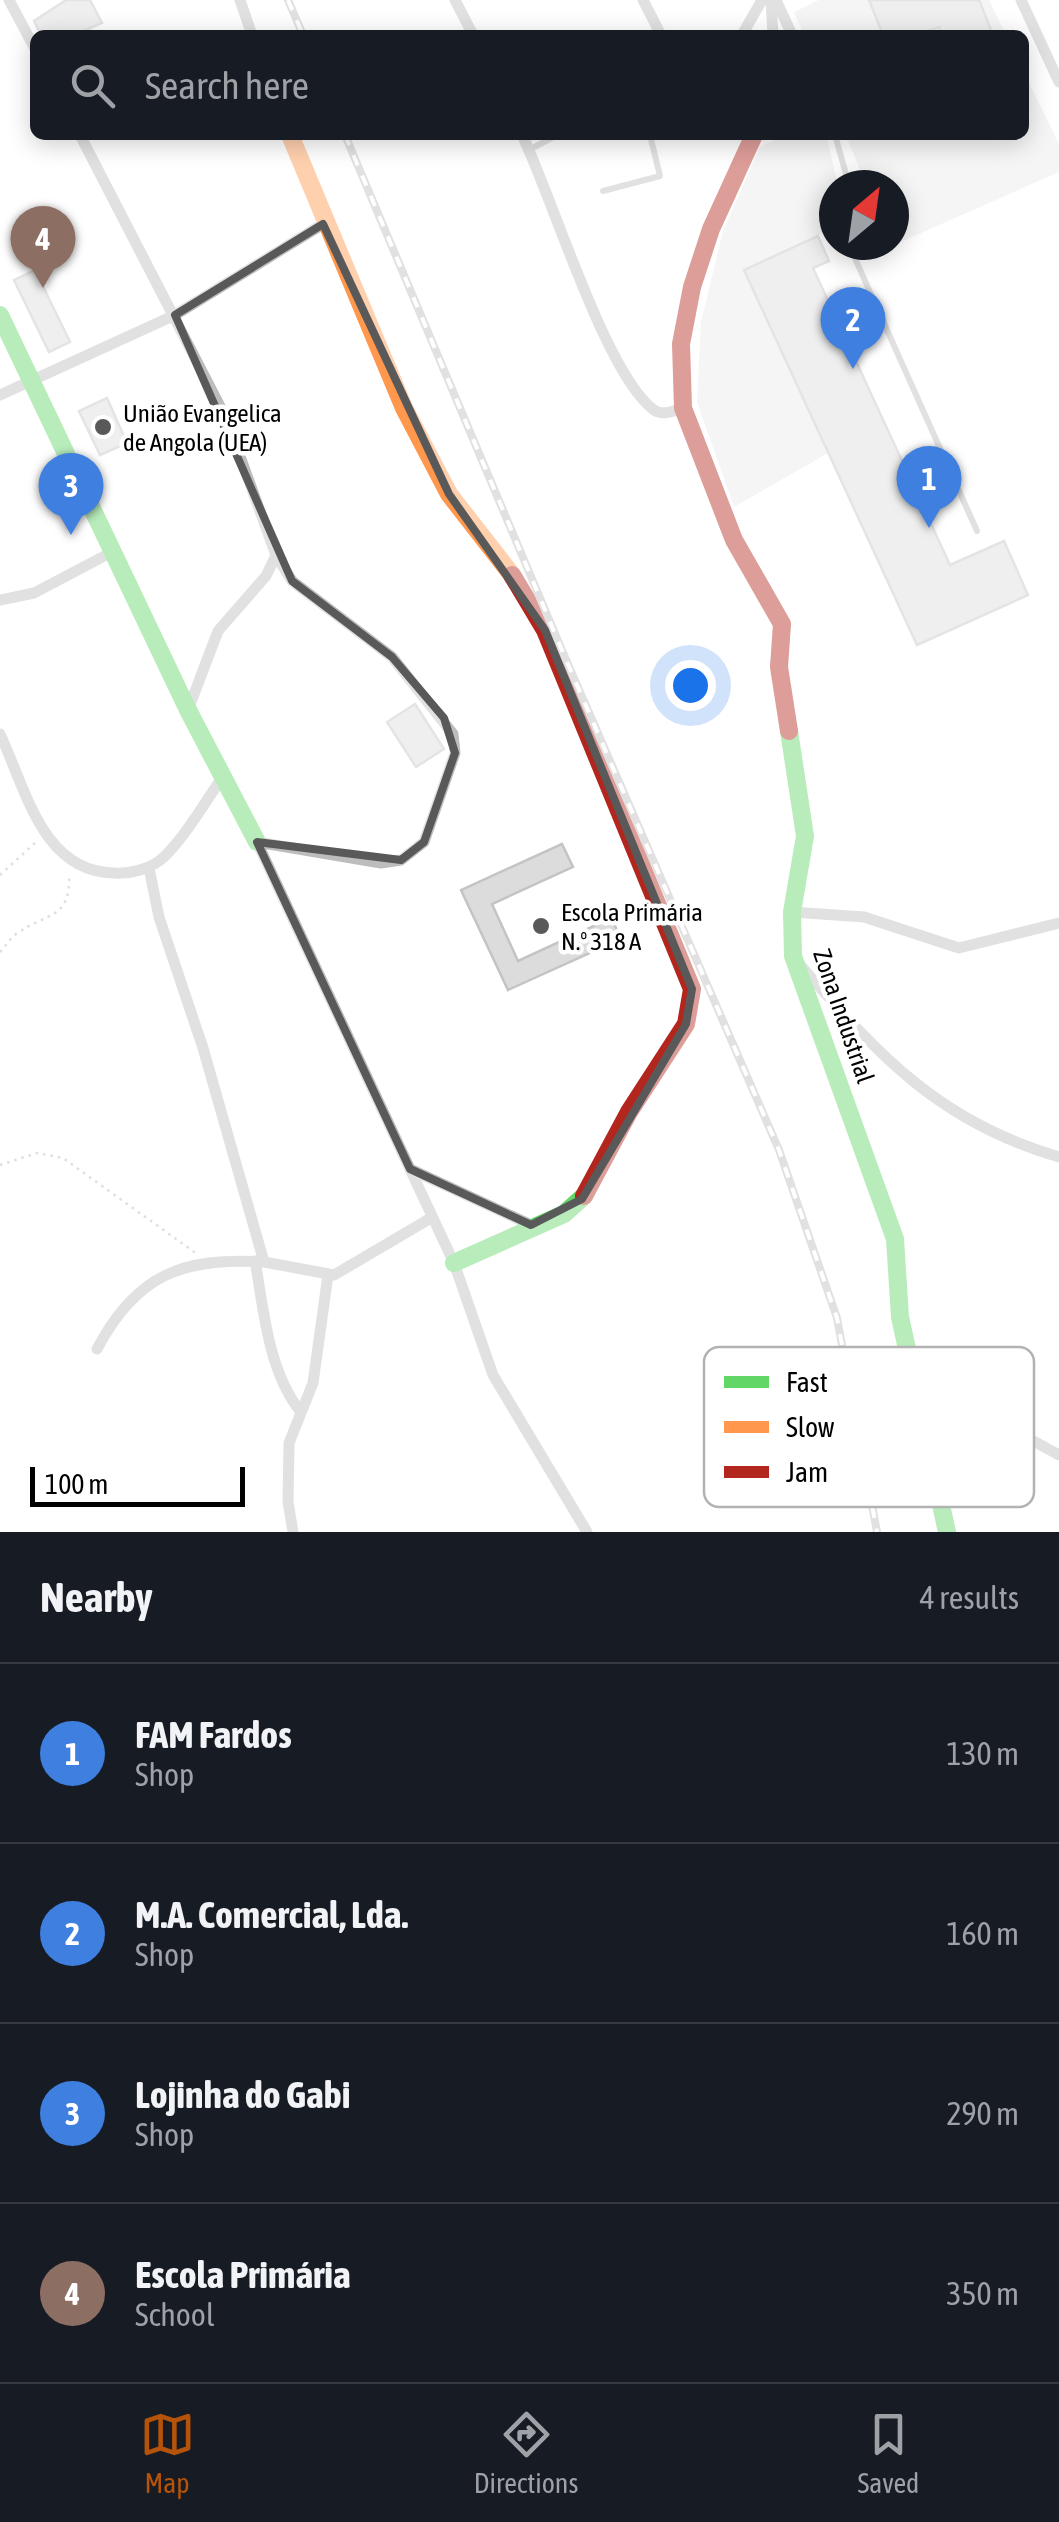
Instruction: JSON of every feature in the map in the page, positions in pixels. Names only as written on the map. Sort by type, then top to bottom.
[{"type":"street","points":[[9,0],[30,40]]},
{"type":"street","points":[[240,0],[250,30]]},
{"type":"street","points":[[456,0],[471,30]]},
{"type":"street","points":[[642,0],[658,30]]},
{"type":"street","points":[[745,30],[762,0]]},
{"type":"street","points":[[773,0],[773,30]]},
{"type":"street","points":[[773,0],[789,30]]},
{"type":"street","points":[[1021,0],[1059,82]]},
{"type":"street","points":[[83,140],[226,418],[276,555],[299,589],[392,657],[444,718],[455,752],[424,842],[401,860],[382,864],[257,842]]},
{"type":"street","points":[[292,140],[323,224],[404,408],[449,494],[504,562],[545,630],[692,990],[686,1024],[629,1112],[582,1199],[564,1214],[531,1225],[454,1263]]},
{"type":"street","points":[[524,140],[622,369],[654,410],[666,413],[684,408]]},
{"type":"street","name":"Zona Industrial","points":[[752,140],[711,229],[692,287],[680,344],[684,408],[734,540],[782,624],[779,667],[805,836],[792,912],[793,956],[895,1238],[900,1317],[907,1347]]},
{"type":"street","points":[[0,394],[174,315],[323,224]]},
{"type":"street","points":[[0,315],[188,710],[257,842],[454,1263],[493,1375],[586,1532]]},
{"type":"street","points":[[0,600],[34,593],[112,552]]},
{"type":"street","points":[[188,710],[218,631],[266,576],[276,555]]},
{"type":"street","points":[[0,734],[46,832],[68,861],[95,873],[149,868],[172,848],[224,776]]},
{"type":"street","points":[[149,868],[259,1262],[271,1345],[282,1382],[300,1412]]},
{"type":"street","points":[[792,912],[864,917],[959,948],[1059,922]]},
{"type":"street","points":[[793,956],[900,1074],[940,1104],[1059,1157]]},
{"type":"street","points":[[410,1169],[531,1225]]},
{"type":"street","points":[[98,1350],[116,1314],[143,1287],[205,1261],[259,1262],[328,1275],[342,1272],[431,1218]]},
{"type":"street","points":[[293,1532],[288,1502],[289,1443],[313,1383],[328,1275]]},
{"type":"street","points":[[1034,1438],[1059,1454]]},
{"type":"street","name":"Zona Industrial","points":[[943,1507],[948,1532]]},
{"type":"lane","points":[[529,150],[548,140]]},
{"type":"lane","points":[[603,190],[660,176],[651,140]]},
{"type":"lane","points":[[836,140],[844,170]]},
{"type":"lane","points":[[856,260],[977,531]]},
{"type":"path","points":[[0,874],[46,832]]},
{"type":"path","points":[[0,952],[15,935],[68,902],[68,861]]},
{"type":"path","points":[[0,1165],[37,1153],[63,1158],[116,1199],[178,1237],[205,1261]]},
{"type":"highlighted area","points":[[323,224],[449,494],[545,630],[692,989],[686,1024],[582,1199],[531,1225],[410,1169],[257,842],[401,860],[424,842],[455,753],[444,718],[392,657],[292,581],[175,315]]},
{"type":"shaded area","points":[[819,0],[989,0],[1004,30],[802,30],[794,12]]},
{"type":"shaded area","points":[[1029,82],[1059,144],[1059,172],[909,238],[909,170],[860,170],[848,140],[1029,140]]},
{"type":"shaded area","points":[[775,140],[827,140],[834,170],[819,170],[819,235],[744,270],[828,453],[734,507],[697,402],[701,322],[723,231],[760,147]]},
{"type":"building","points":[[66,0],[90,0],[102,23],[86,30],[38,30],[34,21]]},
{"type":"building","points":[[869,0],[979,0],[991,30],[939,27],[881,30]]},
{"type":"building","points":[[818,236],[819,260],[829,261],[813,268],[950,565],[1004,541],[1028,595],[917,645],[744,270]]},
{"type":"building","points":[[35,270],[70,342],[49,352],[14,280]]},
{"type":"building","name":"União Evangelica de Angola (UEA)","points":[[107,398],[127,443],[100,455],[79,411]]},
{"type":"building","points":[[415,704],[444,749],[416,767],[387,722]]},
{"type":"building","points":[[562,844],[573,867],[492,904],[518,961],[596,925],[592,916],[607,909],[621,939],[508,990],[461,890]]},
{"type":"railway","points":[[288,0],[301,30]]},
{"type":"railway","points":[[347,140],[564,655],[779,1150],[837,1318],[842,1347]]},
{"type":"railway","points":[[872,1507],[877,1532]]},
{"type":"traffic: fast","points":[[0,315],[188,710],[257,842]]},
{"type":"traffic: fast","points":[[789,731],[805,836],[792,912],[793,956],[895,1239],[900,1317],[907,1347]]},
{"type":"traffic: fast","points":[[454,1263],[564,1214],[584,1196]]},
{"type":"traffic: fast","points":[[942,1507],[947,1532]]},
{"type":"traffic: slow","points":[[292,140],[404,408],[449,494],[512,575]]},
{"type":"traffic: jam","points":[[752,140],[711,229],[692,287],[681,344],[683,408],[734,540],[782,624],[779,667],[789,731]]},
{"type":"traffic: jam","points":[[512,575],[545,630],[692,989],[686,1024],[629,1112],[584,1196]]},
{"type":"place","name":"Escola Primária","points":[[43,288]]},
{"type":"place","name":"M.A. Comercial, Lda.","points":[[853,369]]},
{"type":"place","name":"União Evangelica de Angola (UEA)","points":[[103,427]]},
{"type":"place","name":"FAM Fardos","points":[[929,528]]},
{"type":"place","name":"Lojinha do Gabi","points":[[71,535]]},
{"type":"place","name":"Escola Primária N.º 318 A","points":[[541,926]]}]
